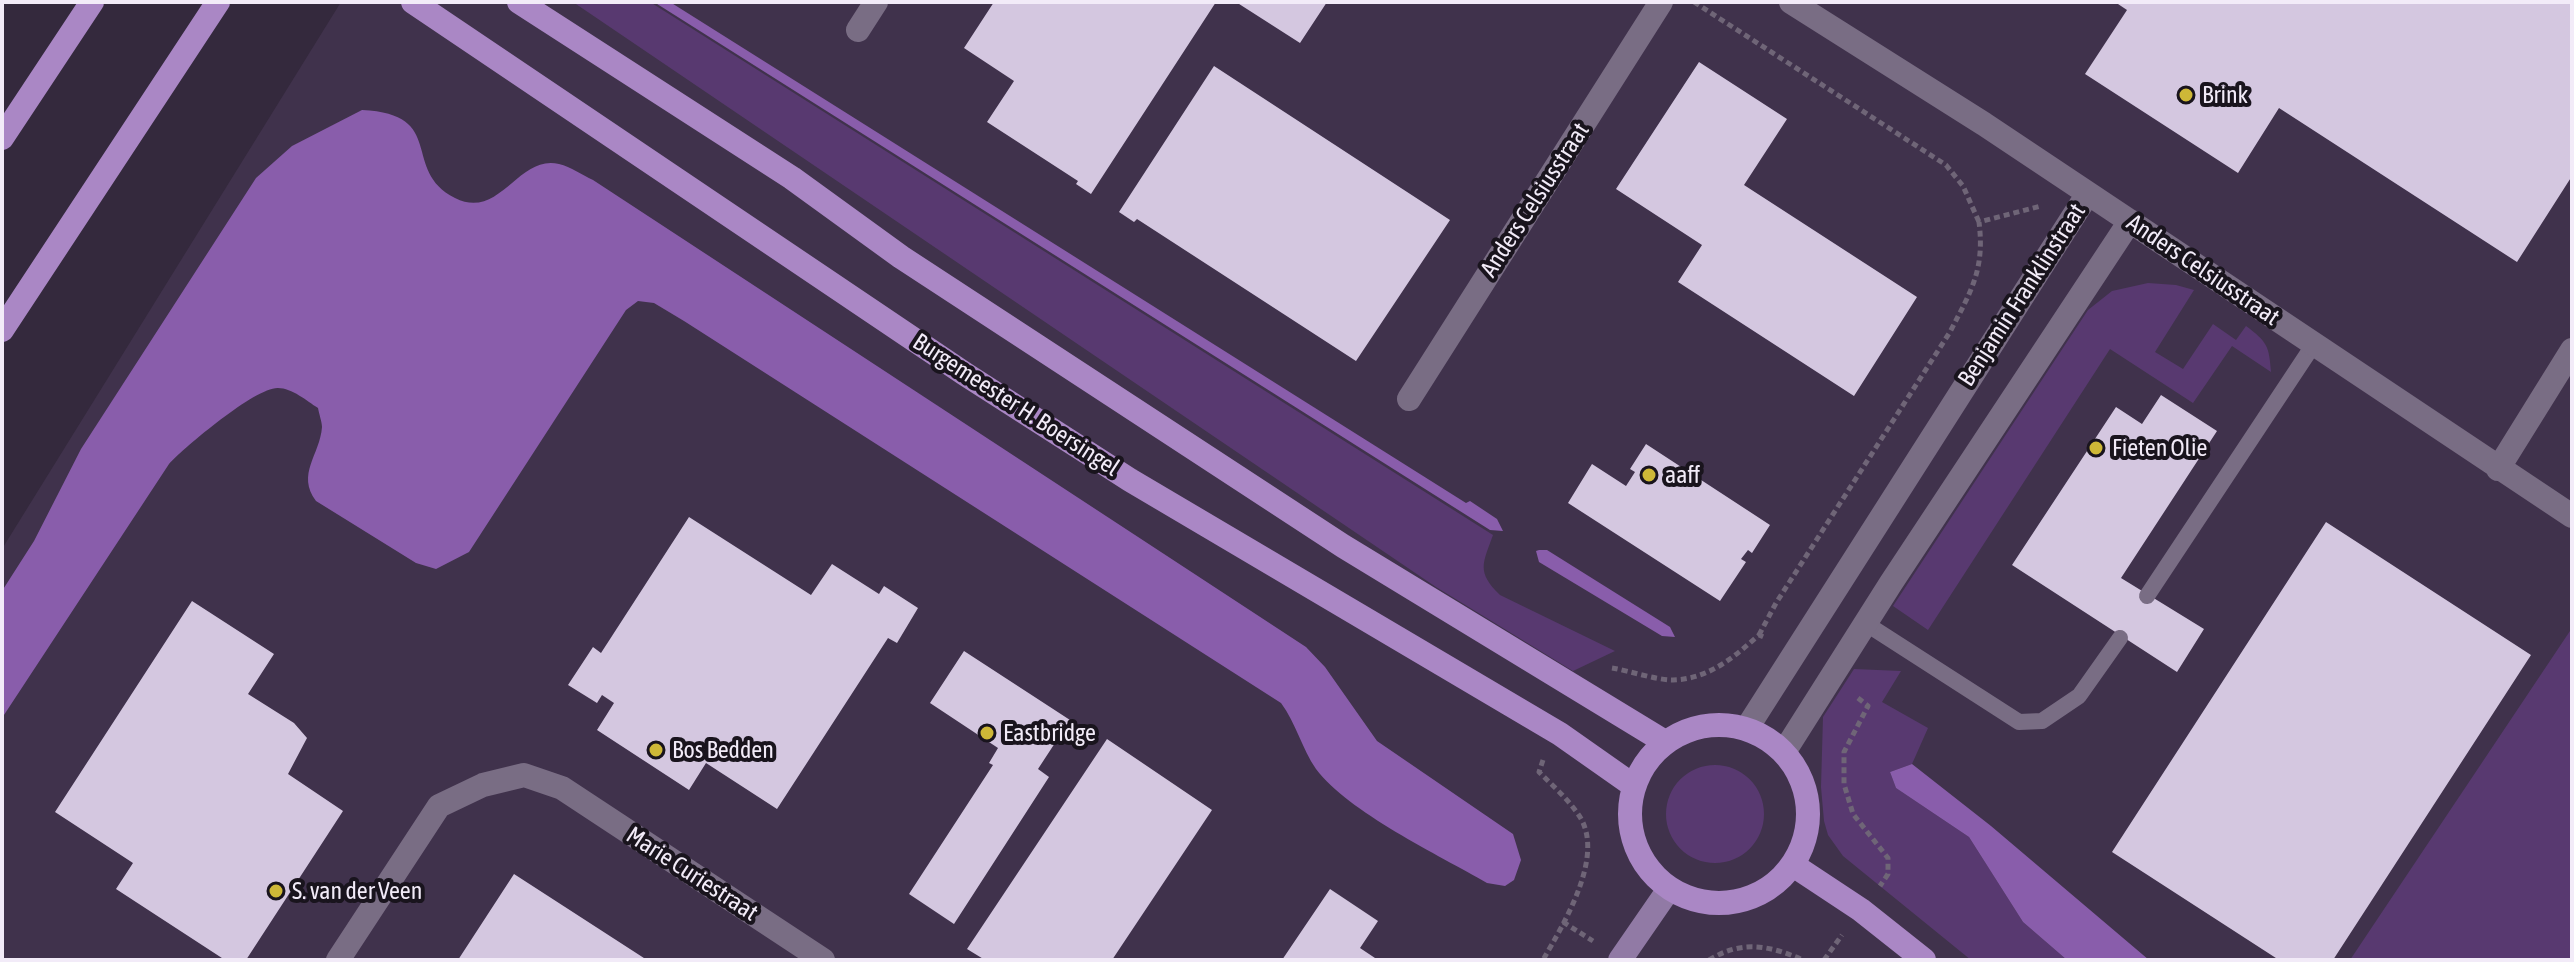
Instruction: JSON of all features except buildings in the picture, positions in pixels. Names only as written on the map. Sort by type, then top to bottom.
[{"type":"main road","points":[[2,138],[92,2]]},
{"type":"main road","points":[[2,330],[218,2]]},
{"type":"main road","name":"Burgemeester H. Boersingel","points":[[413,2],[965,374],[1130,480],[1560,734],[1634,786]]},
{"type":"main road","points":[[519,2],[792,178],[901,257],[1343,546],[1665,742]]},
{"type":"main road","points":[[1711,724],[1747,728],[1765,736],[1784,752],[1800,775],[1808,803],[1805,840],[1793,865],[1779,881],[1757,895],[1729,903],[1701,902],[1669,889],[1647,869],[1633,841],[1629,816],[1634,786],[1646,762],[1665,742],[1687,730],[1711,724]]},
{"type":"main road","points":[[1793,865],[1861,910],[1924,960]]},
{"type":"street","points":[[858,30],[876,2]]},
{"type":"street","name":"Anders Celsiusstraat","points":[[1409,399],[1661,2]]},
{"type":"street","name":"Anders Celsiusstraat","points":[[1791,2],[1972,116],[2572,516]]},
{"type":"street","name":"Benjamin Franklinstraat","points":[[1747,728],[2087,195]]},
{"type":"street","name":"Benjamin Franklinstraat","points":[[1784,752],[1865,623],[2130,221]]},
{"type":"street","points":[[2498,469],[2572,350]]},
{"type":"street","name":"Marie Curiestraat","points":[[338,960],[439,806],[483,785],[524,775],[562,788],[823,960]]},
{"type":"street","points":[[1620,960],[1669,889]]},
{"type":"lane","points":[[2147,596],[2314,344]]},
{"type":"lane","points":[[1865,623],[2019,722],[2042,721],[2079,696],[2120,638]]},
{"type":"path","points":[[1694,2],[1946,165],[1963,186],[1979,222]]},
{"type":"path","name":"Benjamin Franklinstraat","points":[[1759,635],[1776,603],[1950,332],[1973,287],[1982,249],[1979,222],[2087,195]]},
{"type":"path","points":[[1584,692],[1595,678],[1609,668],[1672,680],[1704,674],[1728,662],[1759,635],[1794,654]]},
{"type":"path","points":[[1824,960],[1888,874],[1888,858],[1853,814],[1844,784],[1844,752],[1868,706],[1830,677]]},
{"type":"path","points":[[1543,960],[1573,903],[1586,867],[1588,838],[1580,816],[1539,772],[1543,759],[1560,734]]},
{"type":"path","points":[[1709,960],[1727,949],[1755,945],[1803,960]]},
{"type":"shaded area","points":[[341,2],[2572,2],[2572,960],[2,960],[2,549]]},
{"type":"shaded area","points":[[573,2],[650,2],[1493,535],[1484,567],[1487,580],[1500,595],[1615,651],[1573,671],[1436,587]]},
{"type":"shaded area","points":[[654,2],[670,2],[1466,503],[1470,501],[1497,519],[1503,531],[1490,530]]},
{"type":"shaded area","points":[[362,110],[388,114],[405,122],[415,132],[429,173],[439,186],[455,198],[471,203],[497,195],[532,168],[545,164],[563,165],[593,180],[1306,647],[1325,667],[1377,741],[1513,834],[1521,860],[1514,880],[1505,886],[1487,883],[1372,817],[1349,801],[1316,769],[1281,703],[684,321],[654,303],[638,301],[626,310],[469,552],[436,569],[416,563],[316,501],[308,482],[322,427],[318,408],[294,392],[278,388],[268,390],[238,407],[169,464],[2,718],[2,591],[34,541],[81,449],[256,178],[292,146]]},
{"type":"shaded area","points":[[2148,283],[2194,290],[2155,352],[2183,369],[2213,324],[2236,340],[2246,326],[2266,345],[2271,372],[2232,346],[2193,403],[2110,349],[1928,630],[1893,606],[2088,310],[2112,291]]},
{"type":"shaded area","points":[[1547,550],[1670,627],[1675,637],[1662,636],[1539,562],[1536,551]]},
{"type":"shaded area","points":[[2572,628],[2572,960],[2350,960]]},
{"type":"shaded area","points":[[1854,669],[1901,671],[1882,702],[1928,728],[1912,764],[1890,772],[1896,788],[1969,837],[2023,922],[2067,960],[1971,960],[1843,856],[1828,835],[1824,821],[1821,787],[1823,717]]},
{"type":"shaded area","points":[[1912,764],[1991,826],[2149,960],[2067,960],[2023,922],[1969,837],[1896,788],[1890,772]]},
{"type":"shaded area","points":[[1715,765],[1734,769],[1750,779],[1760,795],[1764,814],[1760,833],[1750,849],[1734,859],[1715,863],[1696,859],[1680,849],[1670,833],[1666,814],[1670,795],[1680,779],[1696,769]]},
{"type":"place","name":"Brink","points":[[2186,95]]},
{"type":"place","name":"Fieten Olie","points":[[2096,448]]},
{"type":"place","name":"aaff","points":[[1649,475]]},
{"type":"place","name":"Eastbridge","points":[[987,733]]},
{"type":"place","name":"Bos Bedden","points":[[656,750]]},
{"type":"place","name":"S. van der Veen","points":[[276,891]]}]
